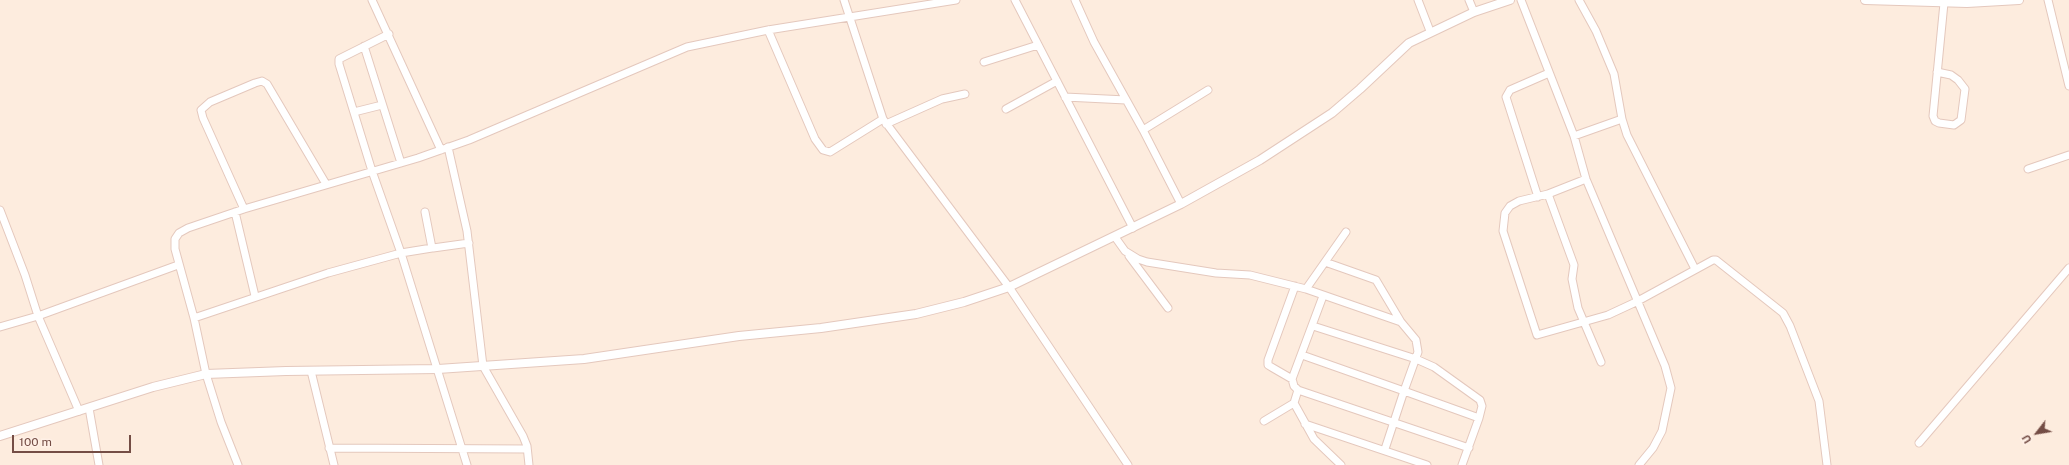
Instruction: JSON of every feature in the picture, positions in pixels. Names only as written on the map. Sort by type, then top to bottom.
[{"type":"street","points":[[372,0],[444,149],[469,243],[483,366],[523,436],[527,449],[529,465]]},
{"type":"street","points":[[844,0],[885,121],[1009,287],[1128,465]]},
{"type":"street","points":[[238,465],[221,422],[206,374],[194,318],[178,265],[175,239],[179,233],[188,228],[244,209],[444,149],[579,94],[687,47],[768,30],[920,3],[956,0]]},
{"type":"street","points":[[1015,0],[1133,228]]},
{"type":"street","points":[[1075,0],[1094,42],[1143,130],[1181,204]]},
{"type":"street","points":[[1418,0],[1430,32]]},
{"type":"street","points":[[1469,0],[1474,12]]},
{"type":"street","points":[[0,436],[179,380],[206,374],[438,369],[584,359],[739,336],[828,327],[916,314],[964,302],[1009,287],[1181,204],[1260,160],[1327,117],[1360,89],[1409,43],[1474,12],[1510,0]]},
{"type":"street","points":[[1521,0],[1574,136],[1586,179],[1636,302],[1664,366],[1671,388],[1662,431],[1653,448],[1639,465]]},
{"type":"street","points":[[1579,0],[1596,31],[1614,74],[1622,120],[1630,142],[1695,269]]},
{"type":"street","points":[[1865,0],[1944,3],[2018,0]]},
{"type":"street","points":[[2048,0],[2069,86]]},
{"type":"street","points":[[1937,72],[1951,75],[1958,80],[1965,89],[1961,120],[1954,125],[1935,121],[1933,116],[1937,72],[1944,3]]},
{"type":"street","points":[[768,30],[815,140],[823,150],[830,152],[885,121],[942,99],[965,94]]},
{"type":"street","points":[[389,34],[338,61],[372,171],[401,253],[467,465]]},
{"type":"street","points":[[984,62],[1038,45]]},
{"type":"street","points":[[364,46],[401,163]]},
{"type":"street","points":[[1538,196],[1506,97],[1510,90],[1549,73]]},
{"type":"street","points":[[244,209],[202,118],[200,110],[210,102],[255,83],[262,81],[267,84],[326,184]]},
{"type":"street","points":[[1006,109],[1057,81]]},
{"type":"street","points":[[1143,130],[1208,90]]},
{"type":"street","points":[[1065,97],[1126,100]]},
{"type":"street","points":[[354,112],[382,105]]},
{"type":"street","points":[[1574,136],[1622,120]]},
{"type":"street","points":[[2028,168],[2069,155]]},
{"type":"street","points":[[1586,179],[1548,194],[1519,201],[1510,206],[1505,213],[1503,231],[1537,335],[1608,314],[1636,302],[1695,269],[1716,260],[1783,313],[1790,326],[1819,401],[1827,465]]},
{"type":"street","points":[[1548,194],[1574,265],[1572,286],[1583,321],[1601,362]]},
{"type":"street","points":[[0,210],[25,275],[38,316],[79,411]]},
{"type":"street","points":[[235,212],[255,296]]},
{"type":"street","points":[[425,212],[433,248]]},
{"type":"street","points":[[1306,289],[1346,232]]},
{"type":"street","points":[[1115,237],[1168,308]]},
{"type":"street","points":[[194,318],[255,296],[328,273],[401,253],[469,243]]},
{"type":"street","points":[[1125,251],[1138,259],[1147,262],[1216,273],[1250,275],[1295,286],[1401,322]]},
{"type":"street","points":[[1325,262],[1376,280],[1401,322],[1416,340],[1418,346],[1416,359],[1385,449]]},
{"type":"street","points":[[0,327],[38,316],[178,265]]},
{"type":"street","points":[[1919,442],[2069,268]]},
{"type":"street","points":[[1292,379],[1268,365],[1268,360],[1295,286]]},
{"type":"street","points":[[1323,296],[1302,356],[1292,379],[1294,386],[1298,390],[1394,421],[1469,448]]},
{"type":"street","points":[[1313,326],[1416,359],[1434,367],[1480,400],[1482,406],[1479,418],[1462,465]]},
{"type":"street","points":[[1302,356],[1479,418]]},
{"type":"street","points":[[311,371],[334,465]]},
{"type":"street","points":[[1264,421],[1294,403],[1298,390]]},
{"type":"street","points":[[1294,403],[1314,439],[1341,465]]},
{"type":"street","points":[[89,408],[99,465]]},
{"type":"street","points":[[1305,424],[1385,449],[1427,465]]},
{"type":"street","points":[[329,448],[463,450],[527,449]]}]
